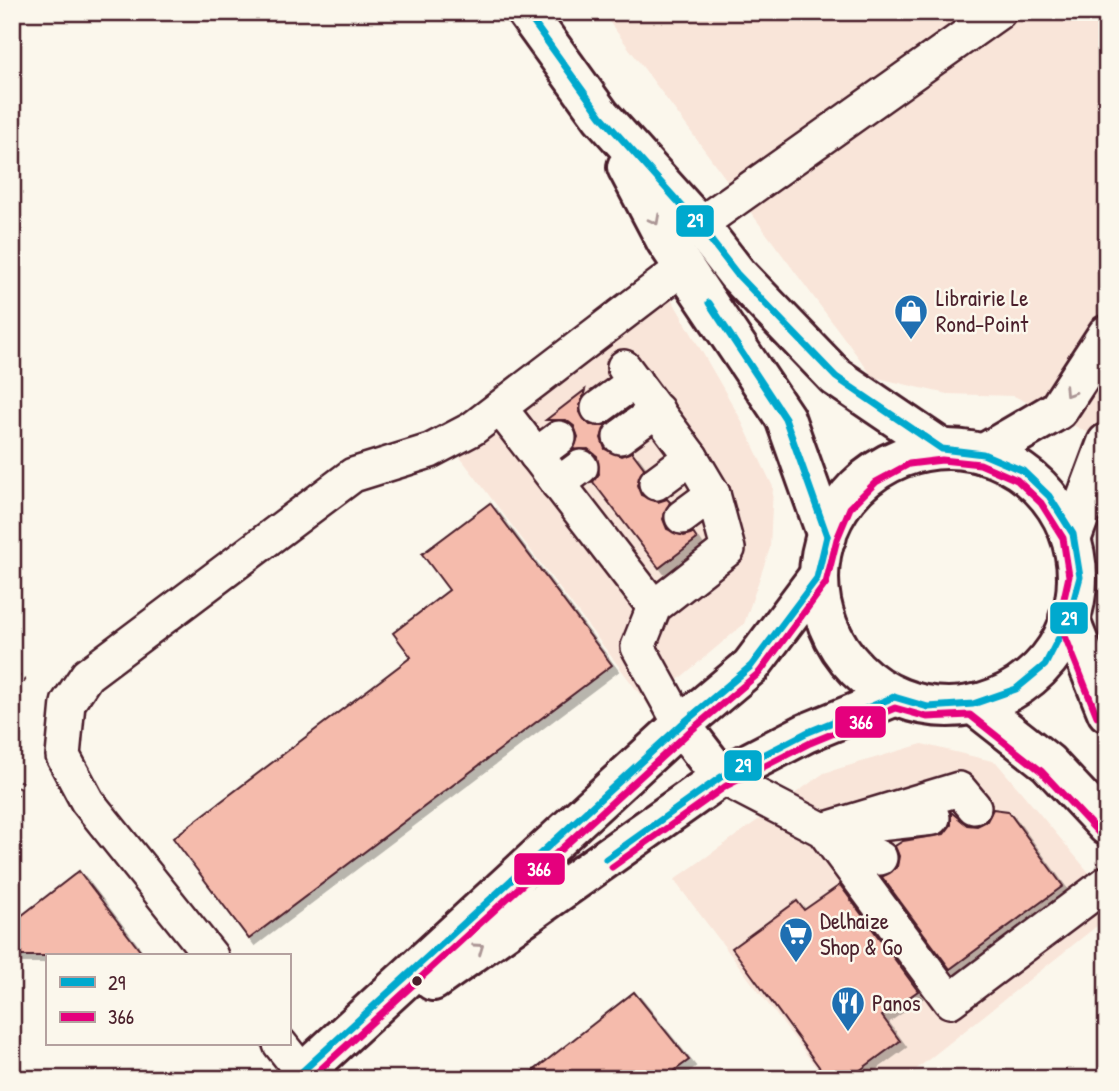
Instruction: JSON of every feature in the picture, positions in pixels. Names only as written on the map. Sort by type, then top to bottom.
[{"type":"main road","points":[[526,12],[601,116],[699,225],[737,274],[836,377],[943,449]]},
{"type":"main road","points":[[601,116],[666,241],[785,418],[827,536]]},
{"type":"main road","points":[[983,454],[1058,410],[1107,335]]},
{"type":"main road","points":[[1073,534],[1107,443]]},
{"type":"main road","points":[[293,1065],[751,666],[817,578],[827,536],[841,502],[870,473],[906,454],[943,449],[983,454],[1023,471],[1049,496],[1073,534],[1080,577],[1069,618],[1045,665],[1016,689],[974,705],[929,706],[894,697],[864,678],[828,634],[817,578]]},
{"type":"main road","points":[[1069,618],[1107,712]]},
{"type":"main road","points":[[293,1065],[721,777],[806,733],[894,697]]},
{"type":"main road","points":[[974,705],[1048,762],[1107,826]]},
{"type":"main road","points":[[681,725],[721,777]]},
{"type":"lane","points":[[699,225],[999,12]]},
{"type":"lane","points":[[209,954],[87,801],[63,756],[68,703],[87,675],[353,475],[430,451],[472,429],[685,266]]},
{"type":"lane","points":[[598,408],[630,374],[691,457],[713,494],[728,549],[654,607],[638,647],[681,725]]},
{"type":"lane","points":[[499,408],[547,446],[631,554],[654,607]]},
{"type":"lane","points":[[621,437],[657,410]]},
{"type":"lane","points":[[656,483],[691,457]]},
{"type":"lane","points":[[682,517],[713,494]]},
{"type":"lane","points":[[721,777],[880,858]]},
{"type":"lane","points":[[823,830],[959,789],[974,807]]},
{"type":"lane","points":[[823,830],[922,826]]},
{"type":"lane","points":[[823,830],[950,1000],[973,968],[1029,926],[1107,883]]},
{"type":"shaded area","points":[[602,12],[1107,12],[1107,442],[1014,396],[947,394],[873,377]]},
{"type":"shaded area","points":[[671,298],[739,416],[773,487],[770,548],[744,624],[648,705],[460,457]]},
{"type":"shaded area","points":[[922,744],[996,762],[1107,894],[1107,918],[904,1079],[825,1079],[674,880],[824,773]]},
{"type":"building","points":[[585,390],[579,411],[590,425],[606,425],[601,438],[605,449],[621,456],[632,452],[644,468],[637,485],[641,495],[658,502],[667,499],[670,502],[663,519],[667,529],[684,536],[693,533],[697,539],[659,568],[593,482],[599,474],[597,456],[588,449],[573,450],[578,437],[574,426],[566,420],[546,420]]},
{"type":"building","points":[[490,503],[612,665],[249,939],[173,838],[411,657],[393,633],[449,590],[422,554]]},
{"type":"building","points":[[993,809],[1008,811],[1063,886],[950,969],[882,877],[897,867],[899,856],[895,846],[903,841],[944,834],[951,825],[951,812],[967,825],[977,826],[987,821]]},
{"type":"building","points":[[79,871],[142,954],[12,956],[12,923]]},
{"type":"building","points":[[840,885],[918,991],[882,1016],[900,1041],[848,1079],[828,1079],[732,948],[797,901],[804,910]]},
{"type":"building","points":[[634,992],[689,1060],[663,1079],[523,1079]]},
{"type":"transit line","name":"29","points":[[526,12],[601,116],[699,225],[737,274],[836,377],[942,449],[983,454],[1023,471],[1049,496],[1073,534],[1080,577],[1069,618],[1045,665],[1016,689],[973,704],[928,707],[894,697]]},
{"type":"transit line","name":"29","points":[[709,303],[785,418],[827,536]]},
{"type":"transit line","name":"366","points":[[310,1079],[688,733],[759,673],[826,583],[837,539],[850,508],[876,482],[909,464],[942,460],[980,464],[1017,480],[1041,503],[1063,538],[1069,576],[1059,621],[1097,716]]},
{"type":"transit line","name":"29","points":[[294,1079],[681,725],[751,666],[817,578],[827,536]]},
{"type":"transit line","name":"29","points":[[606,859],[721,777],[806,733],[894,697]]},
{"type":"transit line","name":"366","points":[[612,867],[726,786],[810,743],[895,708],[927,717],[970,715],[1041,771],[1099,833]]},
{"type":"place","name":"Librairie Le Rond-Point","points":[[911,341]]},
{"type":"place","name":"Delhaize Shop & Go","points":[[796,964]]},
{"type":"place","name":"Panos","points":[[848,1033]]}]
